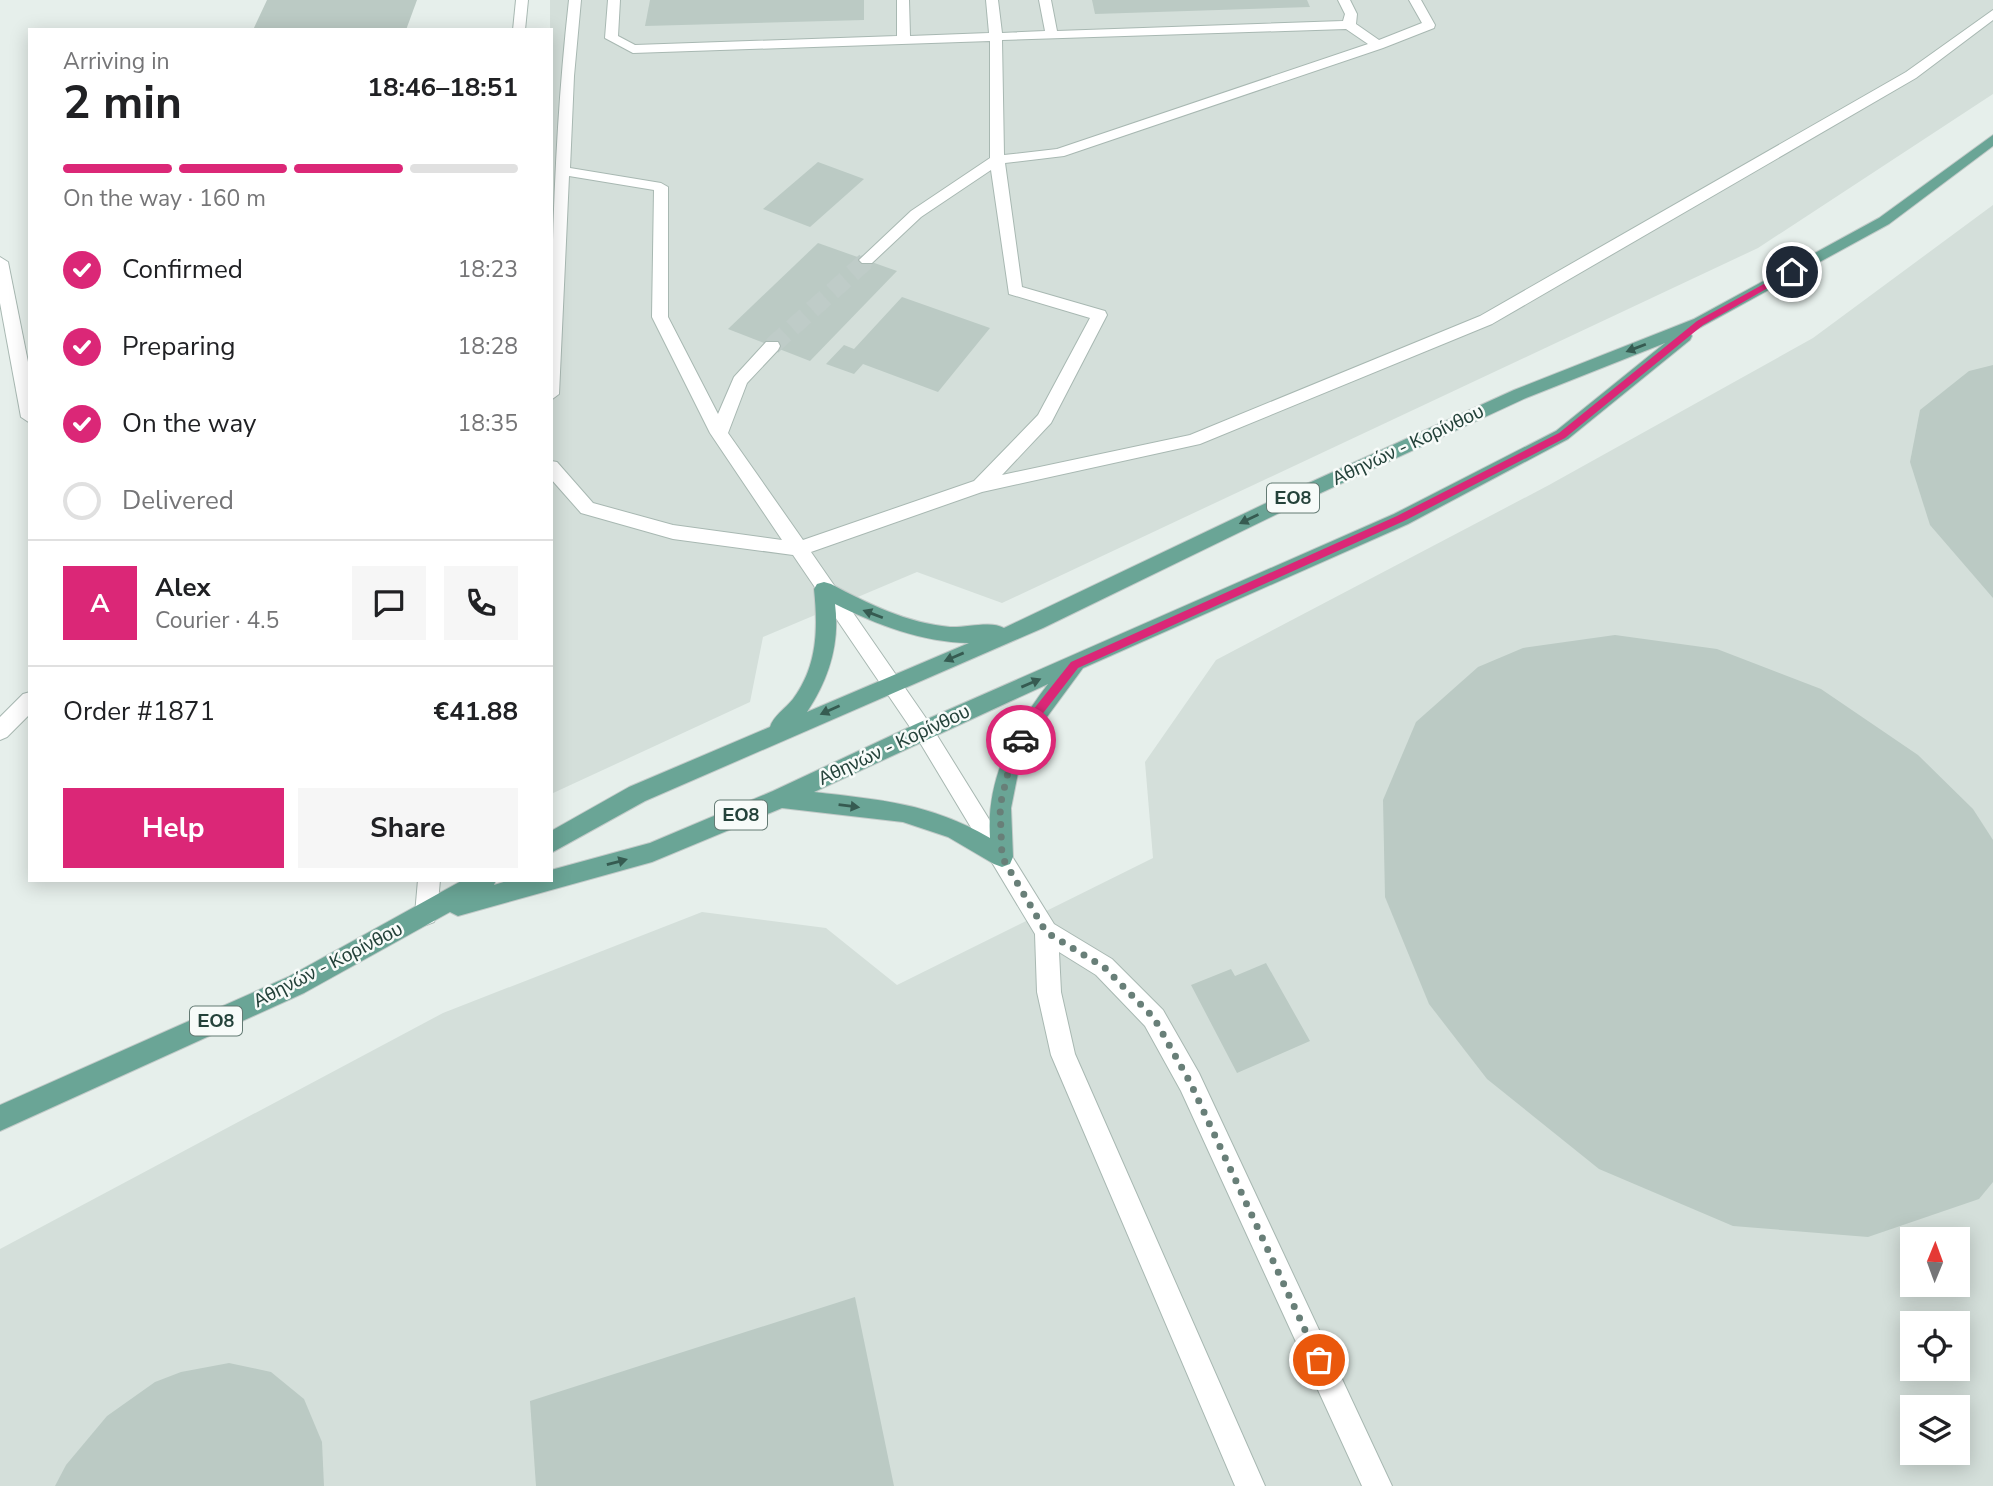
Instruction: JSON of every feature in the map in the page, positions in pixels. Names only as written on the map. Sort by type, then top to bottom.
[{"type":"main road","name":"Αθηνών - Κορίνθου","points":[[553,842],[637,794],[1036,623],[1306,492],[1520,394],[1700,323],[1884,221],[1993,139]]},
{"type":"main road","name":"Αθηνών - Κορίνθου","points":[[553,879],[653,852],[781,798],[923,730],[1401,519],[1562,435],[1700,323]]},
{"type":"main road","points":[[824,589],[869,614],[921,630],[978,636],[1036,623]]},
{"type":"main road","points":[[757,742],[795,715],[818,672],[828,630],[824,589]]},
{"type":"main road","points":[[1002,857],[1000,806],[1011,760],[1033,718],[1074,665]]},
{"type":"main road","points":[[781,798],[903,812],[955,829],[1002,857]]},
{"type":"main road","name":"Αθηνών - Κορίνθου","points":[[0,1118],[296,985],[482,882]]},
{"type":"main road","name":"Αθηνών - Κορίνθου","points":[[426,914],[543,882]]},
{"type":"street","points":[[519,28],[522,0]]},
{"type":"street","points":[[553,360],[567,76],[575,0]]},
{"type":"street","points":[[614,0],[611,37],[633,49],[1349,25],[1378,45]]},
{"type":"street","points":[[903,0],[904,40]]},
{"type":"street","points":[[979,486],[1045,419],[1098,315],[1015,290],[997,160],[996,37],[992,0]]},
{"type":"street","points":[[1045,0],[1052,36]]},
{"type":"street","points":[[1344,0],[1351,13],[1349,25]]},
{"type":"street","points":[[867,260],[916,214],[997,160],[1059,153],[1378,45],[1429,25],[1415,0]]},
{"type":"street","points":[[553,469],[587,508],[673,532],[798,549],[979,486],[1194,440],[1486,320],[1911,75],[1993,14]]},
{"type":"street","points":[[564,171],[661,187],[660,317],[719,433],[923,730],[1046,932],[1049,992],[1063,1055],[1250,1486]]},
{"type":"street","points":[[0,262],[28,407]]},
{"type":"street","points":[[719,433],[740,381],[772,346]]},
{"type":"street","points":[[0,731],[28,702]]},
{"type":"street","points":[[426,914],[429,882]]},
{"type":"street","points":[[1046,932],[1104,967],[1154,1018],[1190,1082],[1377,1486]]},
{"type":"shaded area","points":[[550,0],[1993,0],[1993,94],[1758,248],[1002,603],[917,572],[763,637],[750,702],[553,793],[553,28],[550,28]]},
{"type":"shaded area","points":[[1993,205],[1993,1486],[0,1486],[0,1249],[443,1013],[702,912],[826,928],[897,985],[1153,858],[1145,762],[1216,660],[1549,485],[1813,338]]},
{"type":"building","points":[[267,0],[417,0],[407,28],[254,28]]},
{"type":"building","points":[[650,0],[864,0],[864,20],[645,26]]},
{"type":"building","points":[[1092,0],[1307,0],[1310,7],[1095,14]]},
{"type":"building","points":[[818,162],[864,179],[810,227],[763,209]]},
{"type":"building","points":[[818,243],[897,271],[810,361],[728,329]]},
{"type":"building","points":[[902,297],[990,328],[938,392],[863,364],[854,374],[826,364],[844,345],[854,349]]},
{"type":"building","points":[[1993,365],[1993,598],[1930,525],[1910,462],[1920,410],[1969,371]]},
{"type":"building","points":[[1615,635],[1717,649],[1821,689],[1918,755],[1973,809],[1993,840],[1993,1182],[1979,1199],[1868,1237],[1733,1226],[1599,1169],[1487,1079],[1429,1004],[1385,897],[1383,800],[1416,722],[1478,667],[1523,648]]},
{"type":"building","points":[[1266,963],[1310,1041],[1237,1073],[1191,985],[1231,969],[1235,976]]},
{"type":"building","points":[[855,1297],[894,1486],[536,1486],[530,1401]]},
{"type":"building","points":[[229,1363],[271,1372],[304,1399],[322,1442],[324,1486],[55,1486],[66,1465],[107,1416],[155,1382],[181,1372]]},
{"type":"tunnel","points":[[772,346],[867,260],[865,262]]},
{"type":"way so far","points":[[1021,740],[1011,760],[1000,806],[1002,857],[1046,932],[1104,967],[1154,1018],[1190,1082],[1319,1360]]},
{"type":"route","points":[[1021,740],[1033,718],[1074,665],[1401,519],[1562,435],[1700,323],[1792,272]]}]
